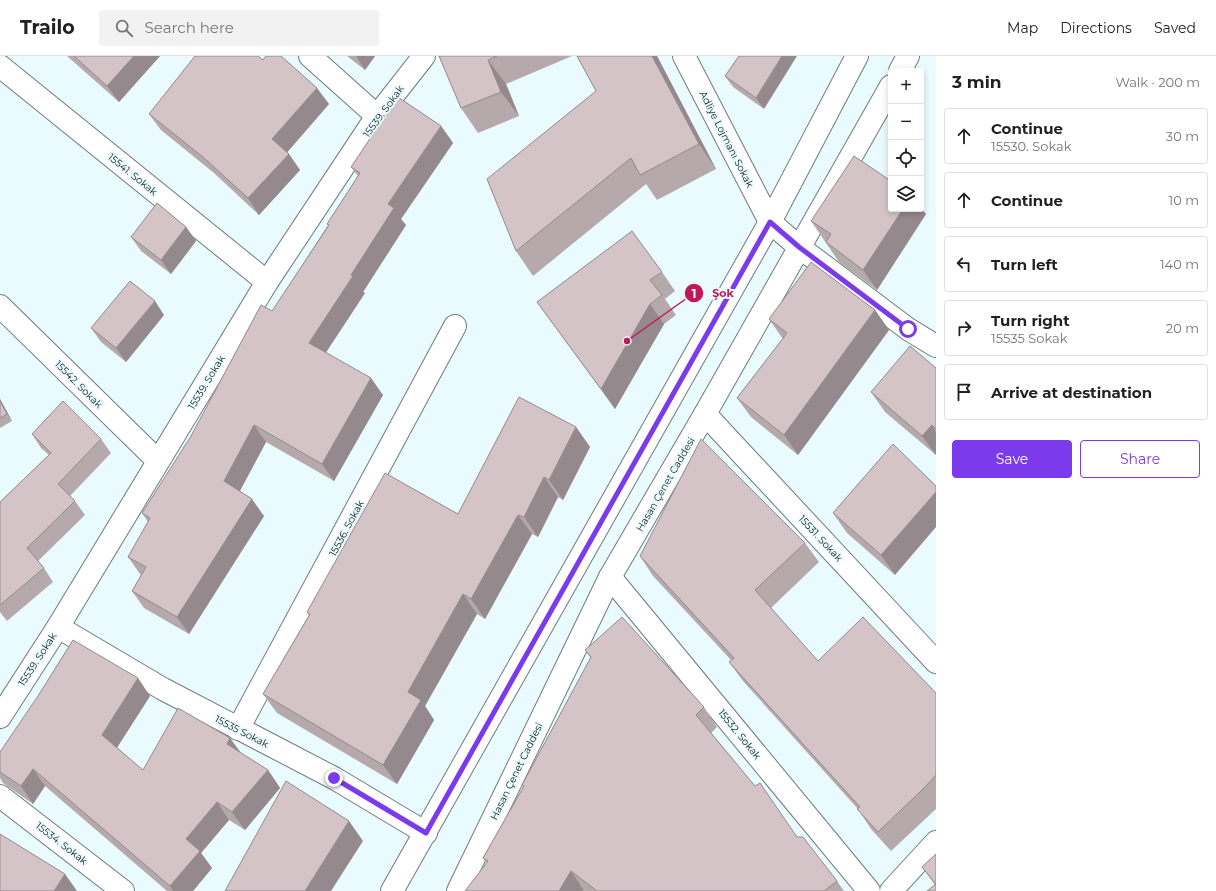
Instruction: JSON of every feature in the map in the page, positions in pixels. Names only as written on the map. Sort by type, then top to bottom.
[{"type":"street","points":[[310,56],[377,116]]},
{"type":"street","name":"15539. Sokak","points":[[0,717],[58,627],[267,282],[377,116],[424,56]]},
{"type":"street","name":"Adliye Lojmanı Sokak","points":[[684,56],[770,222]]},
{"type":"street","points":[[392,891],[770,222],[857,56]]},
{"type":"street","points":[[902,68],[908,56]]},
{"type":"street","name":"15541. Sokak","points":[[0,66],[267,282]]},
{"type":"street","name":"Hasan Çenet Caddesi","points":[[458,891],[610,577],[705,414],[888,91]]},
{"type":"street","points":[[770,222],[799,247],[908,329],[936,346]]},
{"type":"street","name":"15542. Sokak","points":[[0,306],[158,461]]},
{"type":"street","name":"15536. Sokak","points":[[238,729],[455,326]]},
{"type":"street","name":"15531. Sokak","points":[[705,414],[936,662]]},
{"type":"street","name":"15532. Sokak","points":[[610,577],[869,891]]},
{"type":"street","name":"15535 Sokak","points":[[58,627],[163,689],[334,778],[426,833]]},
{"type":"street","name":"15534. Sokak","points":[[0,796],[123,891]]},
{"type":"street","points":[[891,891],[936,842]]},
{"type":"building","points":[[74,56],[134,56],[107,86]]},
{"type":"building","points":[[195,56],[258,56],[263,60],[266,56],[281,56],[317,88],[272,139],[289,154],[248,198],[203,157],[149,114]]},
{"type":"building","points":[[439,56],[497,56],[488,60],[501,92],[461,108]]},
{"type":"building","points":[[577,56],[652,56],[699,144],[640,175],[631,158],[516,251],[487,179],[596,91]]},
{"type":"building","points":[[739,56],[782,56],[756,98],[725,76]]},
{"type":"building","points":[[398,97],[441,126],[388,204],[394,208],[351,275],[353,276],[309,343],[371,378],[322,464],[254,425],[224,481],[252,499],[177,617],[132,591],[146,567],[128,557],[150,518],[142,513],[191,436],[261,305],[272,311],[329,225],[327,224],[360,173],[351,167]]},
{"type":"building","points":[[854,156],[888,179],[888,212],[901,212],[863,270],[826,242],[831,234],[811,221]]},
{"type":"building","points":[[157,203],[186,227],[161,260],[131,237]]},
{"type":"building","points":[[632,231],[662,272],[650,280],[662,295],[650,304],[601,389],[537,302]]},
{"type":"building","points":[[811,262],[875,310],[784,435],[737,398],[787,333],[769,319]]},
{"type":"building","points":[[130,281],[155,301],[116,348],[91,328]]},
{"type":"building","points":[[910,346],[936,368],[936,429],[932,425],[922,436],[871,392]]},
{"type":"building","points":[[519,397],[576,427],[549,480],[544,477],[524,517],[518,515],[471,599],[463,594],[408,692],[421,700],[383,765],[263,694],[310,614],[307,612],[385,473],[458,514]]},
{"type":"building","points":[[0,401],[7,414],[0,418]]},
{"type":"building","points":[[63,401],[101,439],[58,484],[75,501],[27,548],[44,568],[0,605],[0,502],[51,453],[32,434]]},
{"type":"building","points":[[701,439],[805,543],[755,590],[818,661],[863,617],[936,693],[936,775],[878,832],[857,809],[860,807],[729,662],[734,658],[640,556]]},
{"type":"building","points":[[893,444],[936,486],[936,492],[881,555],[833,513]]},
{"type":"building","points":[[622,617],[704,707],[696,715],[755,786],[760,783],[797,837],[803,837],[837,881],[824,891],[597,891],[571,871],[559,891],[465,891],[488,861],[483,858],[524,786],[522,785],[591,657],[585,650]]},
{"type":"building","points":[[73,640],[138,678],[102,735],[143,770],[178,708],[230,738],[227,744],[268,770],[232,812],[217,802],[186,839],[200,851],[170,886],[33,769],[21,786],[0,772],[0,752],[38,696]]},
{"type":"building","points":[[286,781],[349,821],[305,891],[225,891]]},
{"type":"building","points":[[0,834],[65,874],[54,891],[0,891]]},
{"type":"building","points":[[936,854],[936,884],[922,867]]},
{"type":"building","points":[[936,884],[936,891],[927,891]]},
{"type":"place","name":"Şok","points":[[627,341]]},
{"type":"route","points":[[334,778],[426,833],[770,222],[799,247],[908,329]]}]
